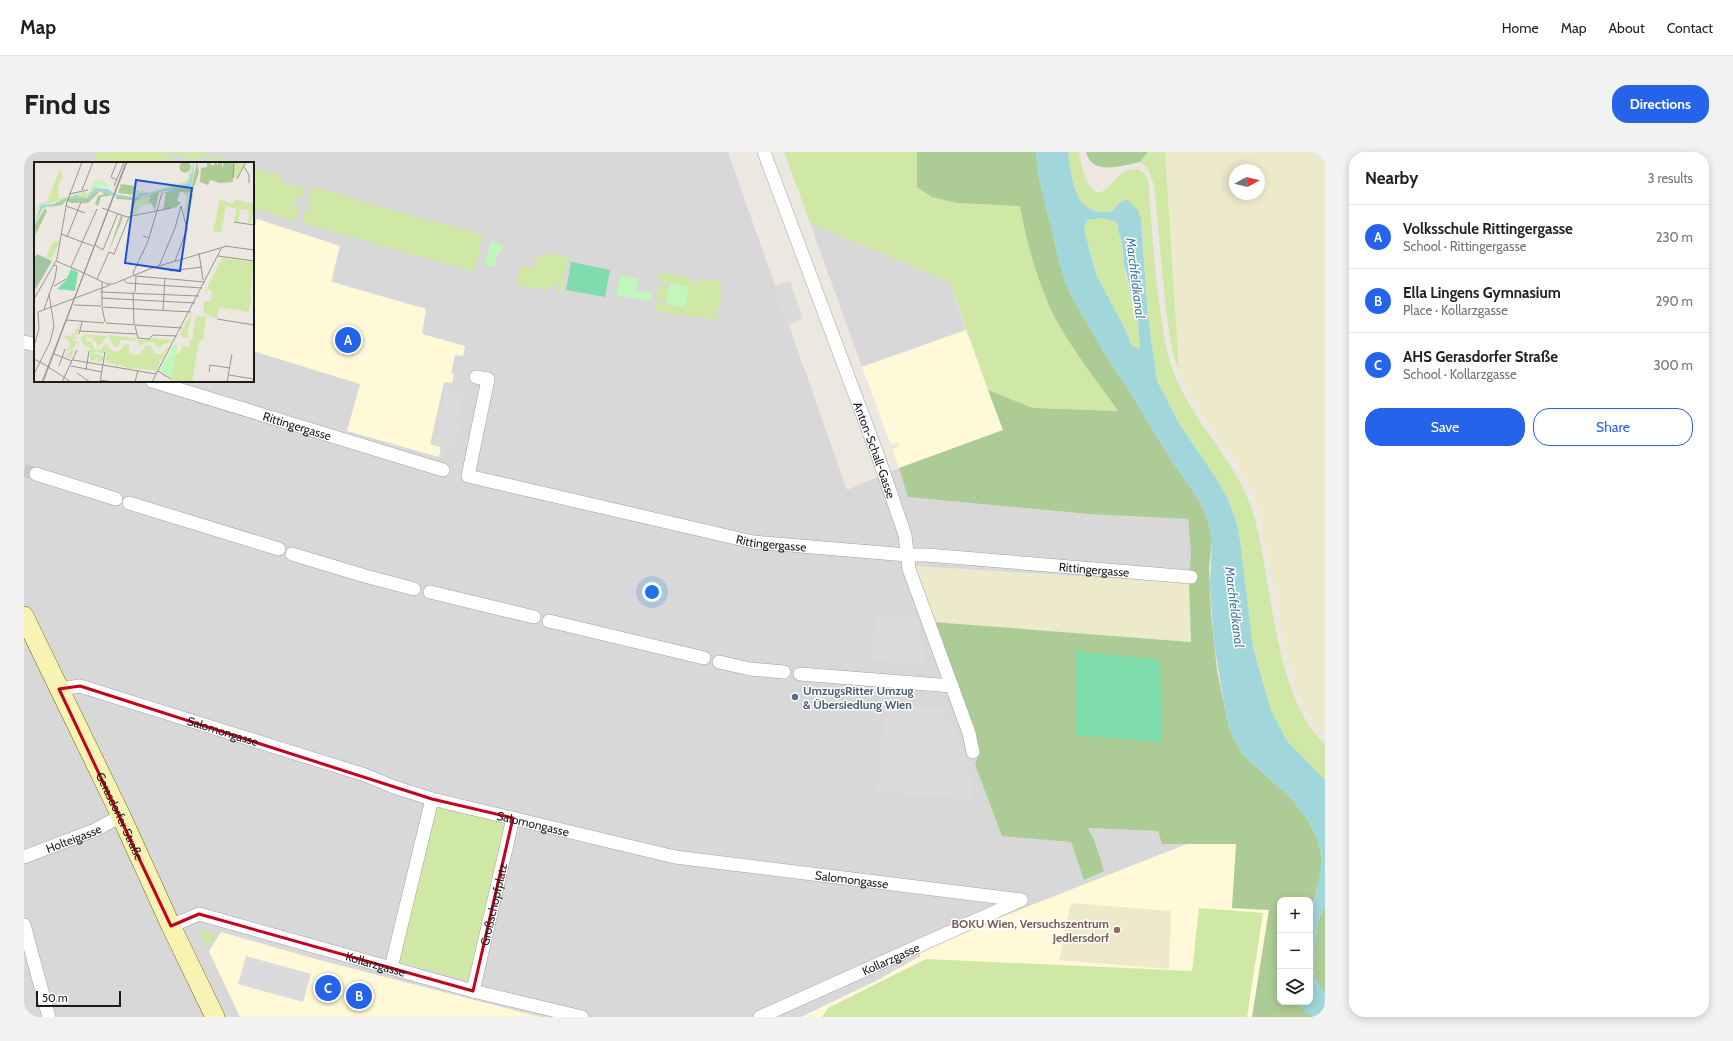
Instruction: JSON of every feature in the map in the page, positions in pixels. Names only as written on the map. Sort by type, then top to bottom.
[{"type":"main road","name":"Gerasdorfer Straße","points":[[24,616],[121,816],[171,926],[215,1017]]},
{"type":"street","name":"Anton-Schall-Gasse","points":[[764,152],[878,456],[905,535],[909,570],[952,686],[974,752]]},
{"type":"street","points":[[24,342],[34,346]]},
{"type":"street","name":"Rittingergasse","points":[[476,377],[488,379],[468,476],[753,542],[1191,577]]},
{"type":"street","name":"Rittingergasse","points":[[155,382],[443,470]]},
{"type":"street","points":[[36,474],[116,499]]},
{"type":"street","points":[[129,503],[279,549]]},
{"type":"street","points":[[292,554],[414,589]]},
{"type":"street","points":[[430,592],[534,617]]},
{"type":"street","points":[[549,621],[704,658]]},
{"type":"street","points":[[719,662],[750,669],[784,672]]},
{"type":"street","points":[[800,674],[952,686]]},
{"type":"street","name":"Salomongasse","points":[[59,689],[80,686],[365,775],[394,787],[432,799],[675,857],[1021,900]]},
{"type":"street","points":[[391,968],[432,799]]},
{"type":"street","name":"Holteigasse","points":[[24,858],[95,830],[121,816]]},
{"type":"street","name":"Großschopfplatz","points":[[473,991],[513,818]]},
{"type":"street","name":"Kollarzgasse","points":[[760,1017],[1021,900]]},
{"type":"street","name":"Kollarzgasse","points":[[171,926],[199,914],[473,991],[582,1017]]},
{"type":"street","points":[[24,925],[49,1017]]},
{"type":"highlighted area","points":[[80,686],[432,799],[513,818],[473,991],[199,914],[171,926],[59,689]]},
{"type":"shaded area","points":[[24,152],[728,152],[847,490],[899,468],[909,497],[1088,514],[1188,519],[1191,553],[1189,583],[913,566],[980,751],[975,765],[1002,835],[1071,842],[1084,879],[1095,842],[1087,828],[1158,831],[1162,844],[1187,844],[920,949],[921,956],[878,980],[801,1017],[540,1017],[319,960],[221,932],[209,951],[240,1017],[24,1017]]},
{"type":"shaded area","points":[[1165,152],[1325,152],[1325,737],[1309,718],[1296,688],[1283,635],[1269,555],[1259,509],[1252,491],[1237,462],[1201,413],[1179,372]]},
{"type":"shaded area","points":[[257,219],[340,246],[331,282],[426,309],[422,334],[465,346],[463,356],[455,355],[451,373],[454,374],[452,383],[444,382],[430,444],[441,447],[439,457],[347,431],[360,384],[254,351],[254,230]]},
{"type":"shaded area","points":[[810,223],[950,282],[966,330],[862,367]]},
{"type":"shaded area","points":[[790,281],[803,319],[786,325],[772,287]]},
{"type":"shaded area","points":[[966,330],[1003,430],[899,468],[892,449],[900,446],[898,442],[891,445],[862,367]]},
{"type":"shaded area","points":[[446,391],[458,394],[457,400],[460,396],[462,405],[457,421],[440,417]]},
{"type":"shaded area","points":[[439,420],[460,424],[454,450],[446,449],[444,459],[439,457],[441,447],[434,445]]},
{"type":"shaded area","points":[[913,566],[1189,583],[1191,642],[933,622]]},
{"type":"shaded area","points":[[875,615],[917,617],[920,627],[918,629],[925,650],[924,665],[872,661]]},
{"type":"shaded area","points":[[885,703],[944,709],[943,717],[946,717],[951,722],[961,747],[964,748],[968,757],[966,761],[972,777],[970,800],[877,792]]},
{"type":"shaded area","name":"BOKU Wien, Versuchszentrum Jedlersdorf","points":[[1187,844],[1236,844],[1232,908],[1269,910],[1252,1017],[801,1017],[878,980],[920,956],[920,949]]},
{"type":"shaded area","points":[[1071,903],[1171,911],[1169,969],[1059,960]]},
{"type":"shaded area","points":[[221,932],[319,960],[540,1017],[240,1017],[209,951]]},
{"type":"shaded area","points":[[246,956],[311,974],[303,1002],[238,984]]},
{"type":"green space","points":[[97,152],[166,152],[172,158],[170,162],[104,162],[95,159]]},
{"type":"green space","points":[[171,152],[203,152],[210,154],[189,161],[183,155],[174,156]]},
{"type":"green space","points":[[784,152],[917,152],[917,187],[957,203],[1020,206],[1023,225],[1053,314],[1091,373],[1118,411],[1033,408],[988,390],[950,282],[810,223]]},
{"type":"green space","points":[[917,152],[1036,152],[1039,178],[1066,285],[1106,356],[1128,388],[1167,454],[1201,503],[1208,521],[1212,539],[1209,568],[1211,614],[1217,670],[1229,727],[1243,755],[1291,798],[1308,820],[1317,838],[1322,858],[1320,877],[1313,902],[1313,897],[1277,897],[1277,1005],[1300,1005],[1314,1017],[1252,1017],[1269,910],[1232,908],[1236,844],[1162,844],[1158,831],[1088,828],[1095,842],[1104,871],[1084,880],[1071,842],[1002,836],[975,765],[980,751],[933,622],[1191,642],[1189,583],[1191,553],[1188,519],[1088,514],[908,497],[899,468],[1003,430],[988,390],[1033,408],[1118,411],[1076,351],[1053,314],[1033,261],[1020,206],[957,203],[932,197],[917,187]]},
{"type":"green space","points":[[1068,152],[1079,152],[1082,169],[1087,181],[1098,193],[1108,187],[1120,175],[1131,170],[1138,169],[1148,180],[1158,296],[1165,342],[1173,372],[1183,393],[1230,466],[1247,496],[1260,540],[1277,636],[1285,668],[1295,697],[1308,723],[1325,744],[1325,780],[1287,741],[1271,710],[1253,648],[1237,524],[1229,501],[1216,478],[1180,425],[1157,381],[1148,317],[1142,226],[1124,200],[1115,209],[1107,212],[1089,208],[1083,203],[1074,188]]},
{"type":"green space","points":[[1086,152],[1148,152],[1140,162],[1109,168],[1095,165],[1089,160]]},
{"type":"green space","points":[[1148,152],[1165,152],[1179,372],[1172,350],[1166,312],[1154,185],[1147,167],[1140,162]]},
{"type":"green space","points":[[217,156],[235,162],[197,162]]},
{"type":"green space","points":[[254,168],[282,176],[280,181],[301,188],[303,183],[306,184],[303,196],[297,197],[295,201],[296,206],[299,208],[295,221],[254,208]]},
{"type":"green space","points":[[313,186],[380,207],[483,235],[474,272],[302,223],[305,211],[307,213],[310,212],[309,201]]},
{"type":"green space","points":[[1103,218],[1116,222],[1119,226],[1127,281],[1139,326],[1140,349],[1138,350],[1131,345],[1128,335],[1096,274],[1084,229],[1087,220]]},
{"type":"green space","points":[[491,242],[503,245],[502,251],[497,254],[494,267],[485,265]]},
{"type":"green space","points":[[553,253],[568,256],[561,294],[557,293],[558,284],[552,283],[550,291],[517,284],[518,274],[523,266],[532,268],[535,266],[537,257]]},
{"type":"green space","points":[[571,262],[610,270],[605,297],[566,290]]},
{"type":"green space","points":[[660,273],[691,277],[690,282],[698,283],[699,279],[722,282],[717,320],[655,311],[656,303],[685,307],[689,287],[659,282]]},
{"type":"green space","points":[[620,275],[638,279],[636,290],[652,293],[651,301],[616,295]]},
{"type":"green space","points":[[670,284],[689,287],[685,307],[666,304]]},
{"type":"green space","points":[[659,286],[669,287],[666,301],[656,300]]},
{"type":"green space","points":[[1076,651],[1160,660],[1162,742],[1076,735]]},
{"type":"green space","points":[[438,805],[508,823],[471,978],[466,980],[402,963],[399,960]]},
{"type":"green space","points":[[1199,908],[1263,913],[1247,1017],[822,1017],[828,1008],[926,959],[1192,971]]},
{"type":"green space","points":[[1325,908],[1325,993],[1316,980],[1314,962],[1317,929],[1322,912]]},
{"type":"green space","points":[[199,930],[216,933],[207,948]]},
{"type":"water","name":"Marchfeldkanal","points":[[1036,152],[1068,152],[1071,174],[1077,195],[1082,203],[1090,209],[1099,212],[1112,211],[1121,202],[1128,200],[1138,211],[1141,219],[1148,317],[1157,381],[1180,425],[1216,478],[1229,501],[1237,524],[1253,648],[1271,710],[1287,741],[1325,780],[1325,908],[1322,912],[1317,929],[1314,971],[1319,986],[1325,993],[1325,1017],[1309,1014],[1300,1005],[1313,1005],[1313,901],[1317,891],[1322,858],[1317,838],[1308,820],[1291,798],[1243,755],[1229,727],[1214,643],[1210,586],[1212,539],[1208,521],[1201,503],[1167,454],[1128,388],[1106,356],[1076,304],[1066,285],[1039,178]],"holes":[[[1103,218],[1115,221],[1118,225],[1122,243],[1124,264],[1138,319],[1140,349],[1131,345],[1128,335],[1096,274],[1084,229],[1087,220]]]},
{"type":"tunnel","points":[[24,470],[36,474]]},
{"type":"place","name":"Volksschule Rittingergasse","points":[[348,340]]},
{"type":"place","name":"UmzugsRitter Umzug & Übersiedlung Wien","points":[[795,697]]},
{"type":"place","name":"BOKU Wien, Versuchszentrum Jedlersdorf","points":[[1117,930]]},
{"type":"place","name":"AHS Gerasdorfer Straße","points":[[328,988]]},
{"type":"place","name":"Ella Lingens Gymnasium","points":[[359,996]]}]
